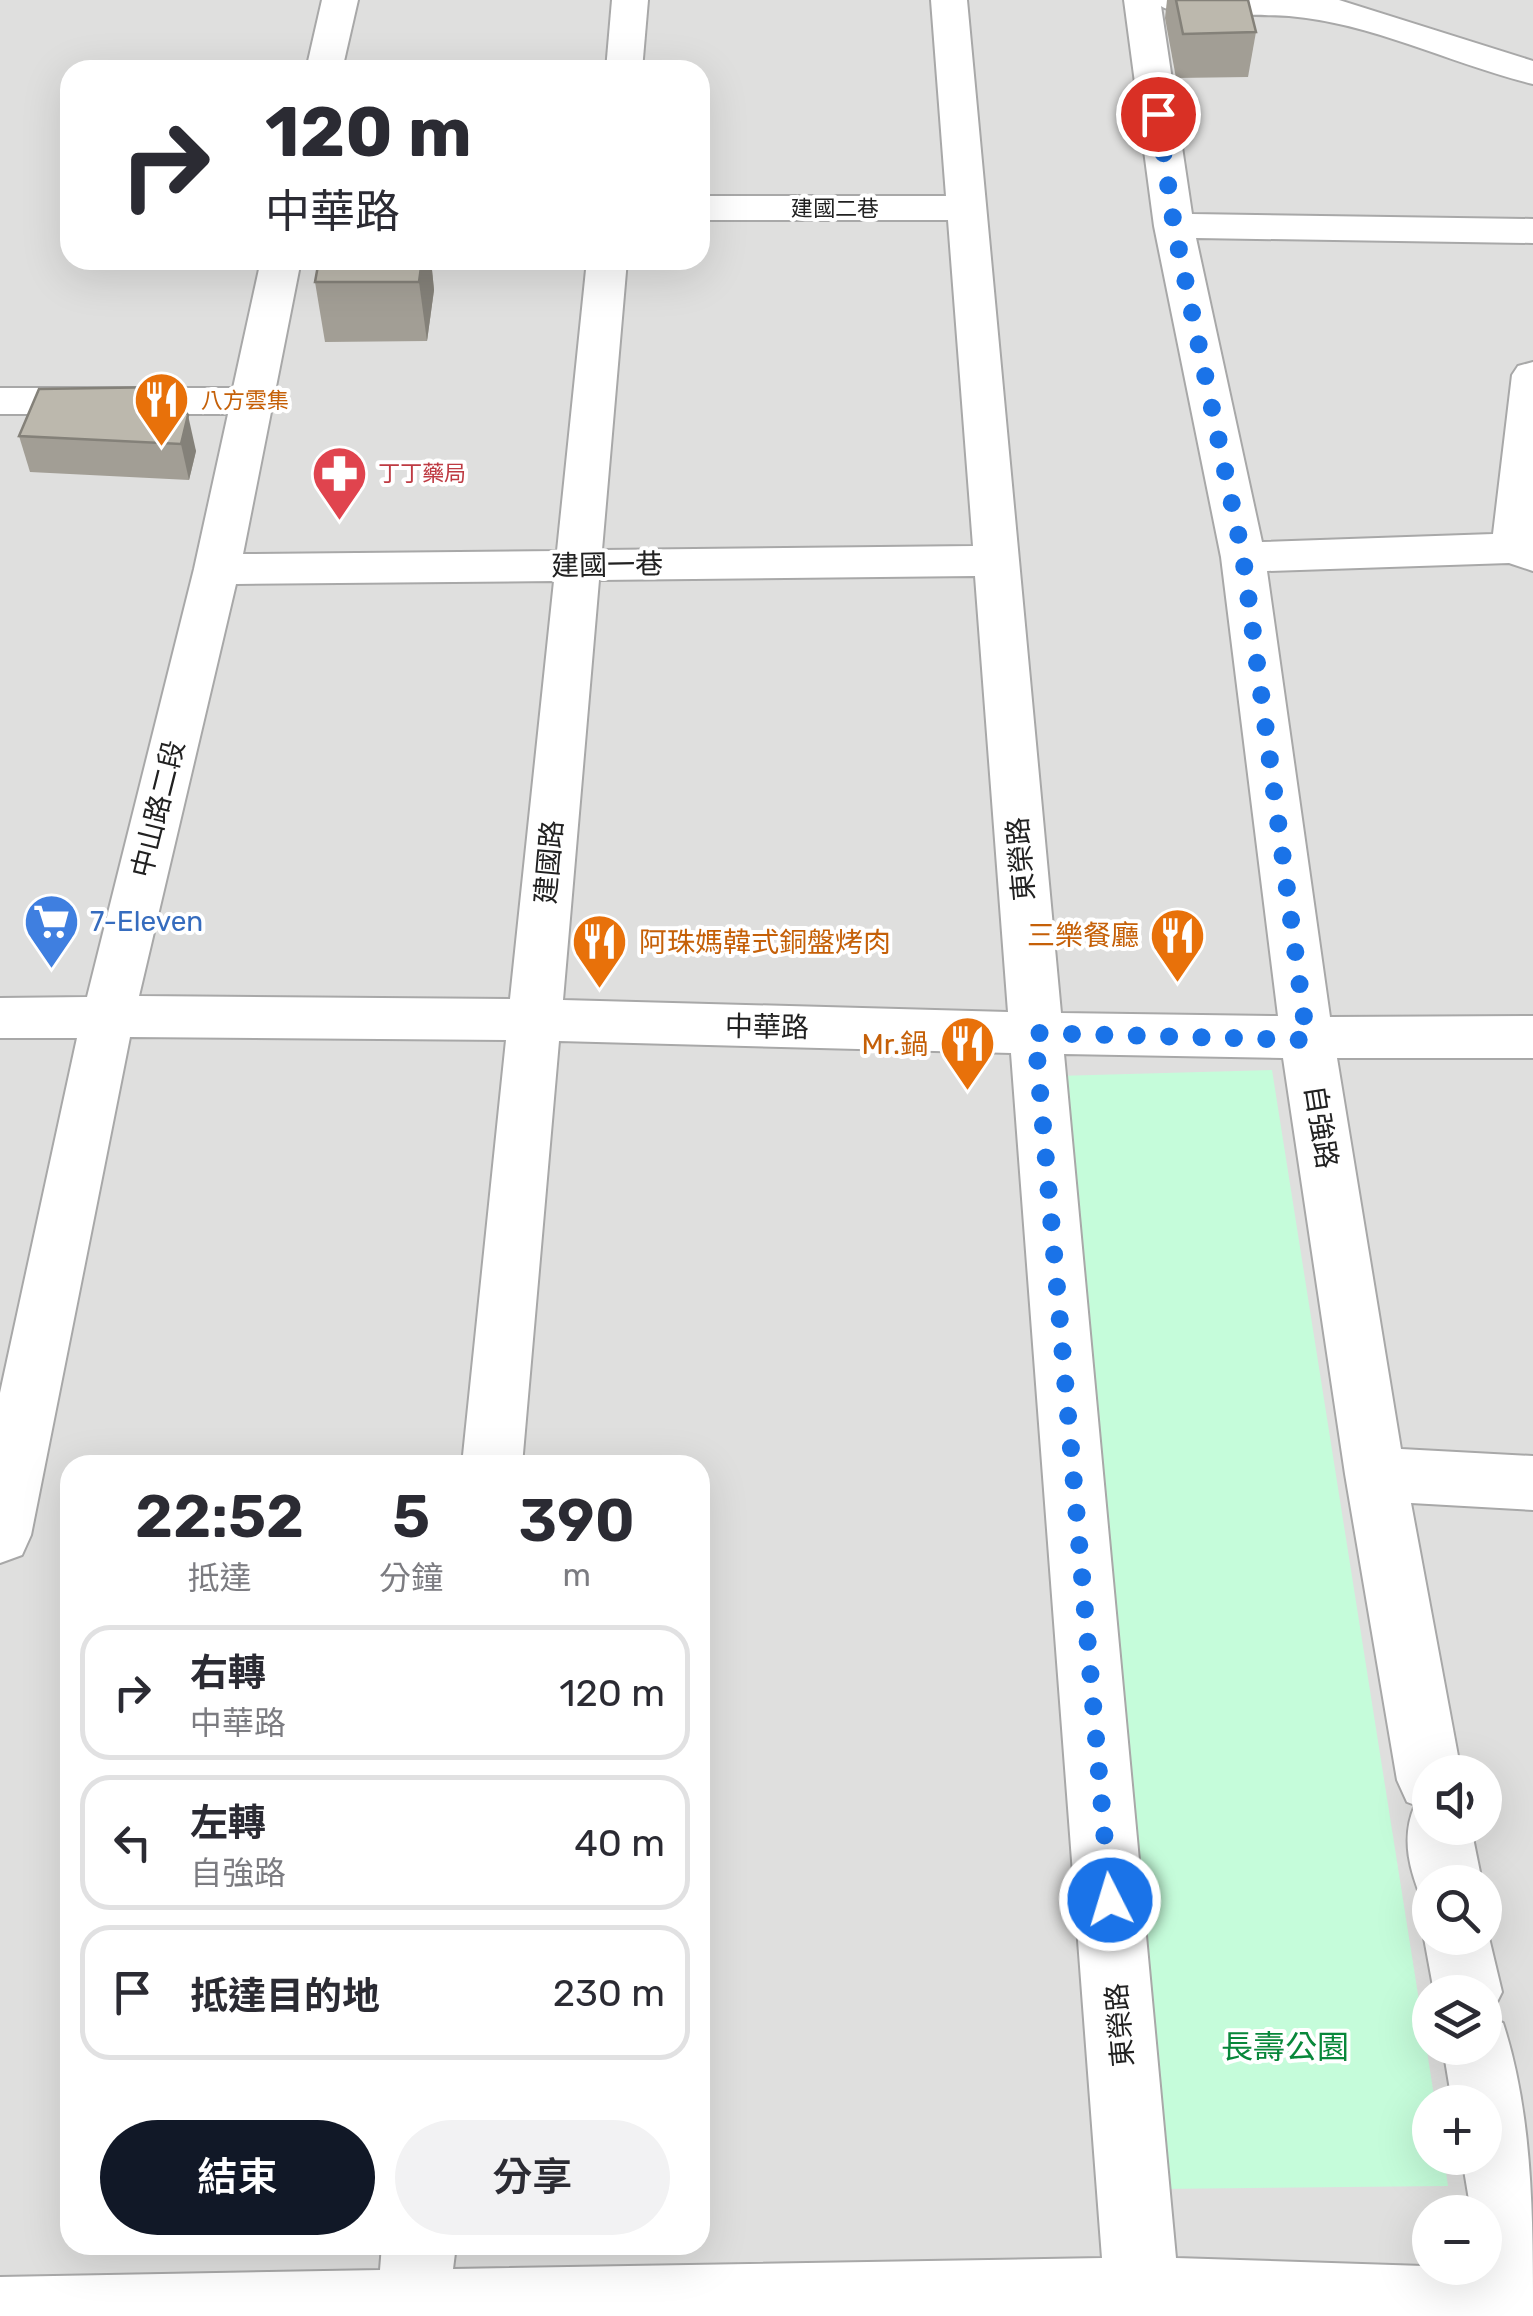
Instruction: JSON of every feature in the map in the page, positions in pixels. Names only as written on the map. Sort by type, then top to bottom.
[{"type":"street","points":[[326,60],[340,0]]},
{"type":"street","points":[[625,60],[630,0]]},
{"type":"street","name":"東榮路","points":[[949,0],[1144,2305]]},
{"type":"street","points":[[1143,1],[1242,1],[1332,9],[1533,73]]},
{"type":"street","name":"自強路","points":[[1143,1],[1174,226],[1243,557],[1307,1040],[1426,1755]]},
{"type":"street","name":"建國二巷","points":[[710,208],[969,208]]},
{"type":"street","points":[[1174,226],[1533,230]]},
{"type":"street","name":"中山路二段","points":[[0,1535],[108,1016],[217,569],[279,270]]},
{"type":"street","name":"建國路","points":[[493,1455],[605,270]]},
{"type":"street","points":[[1243,557],[1524,552],[1533,375]]},
{"type":"street","points":[[0,401],[250,401]]},
{"type":"street","name":"建國一巷","points":[[217,569],[998,561]]},
{"type":"street","name":"中華路","points":[[0,1018],[534,1021],[1307,1040],[1533,1037]]},
{"type":"street","points":[[1376,1474],[1533,1483]]},
{"type":"street","points":[[0,2314],[414,2289],[1525,2311],[1481,2065]]},
{"type":"shaded area","points":[[0,0],[1533,0],[1533,2316],[0,2316]]},
{"type":"green space","name":"長壽公園","points":[[1272,1070],[1415,1975],[1412,2065],[1429,2065],[1432,2085],[1412,2085],[1412,2175],[1446,2175],[1448,2186],[1158,2189],[1057,1076]]},
{"type":"building","points":[[1176,0],[1248,0],[1256,32],[1183,34]]},
{"type":"building","points":[[317,270],[421,270],[419,282],[315,282]]},
{"type":"building","points":[[166,387],[188,415],[181,444],[19,436],[39,389]]},
{"type":"place","name":"八方雲集","points":[[162,449]]},
{"type":"place","name":"丁丁藥局","points":[[339,522]]},
{"type":"place","name":"7-Eleven","points":[[51,970]]},
{"type":"place","name":"三樂餐廳","points":[[1178,984]]},
{"type":"place","name":"阿珠媽韓式銅盤烤肉","points":[[600,991]]},
{"type":"place","name":"Mr.鍋","points":[[967,1093]]},
{"type":"route","points":[[1110,1900],[1035,1033],[1307,1040],[1243,557],[1174,226],[1158,114]]}]
